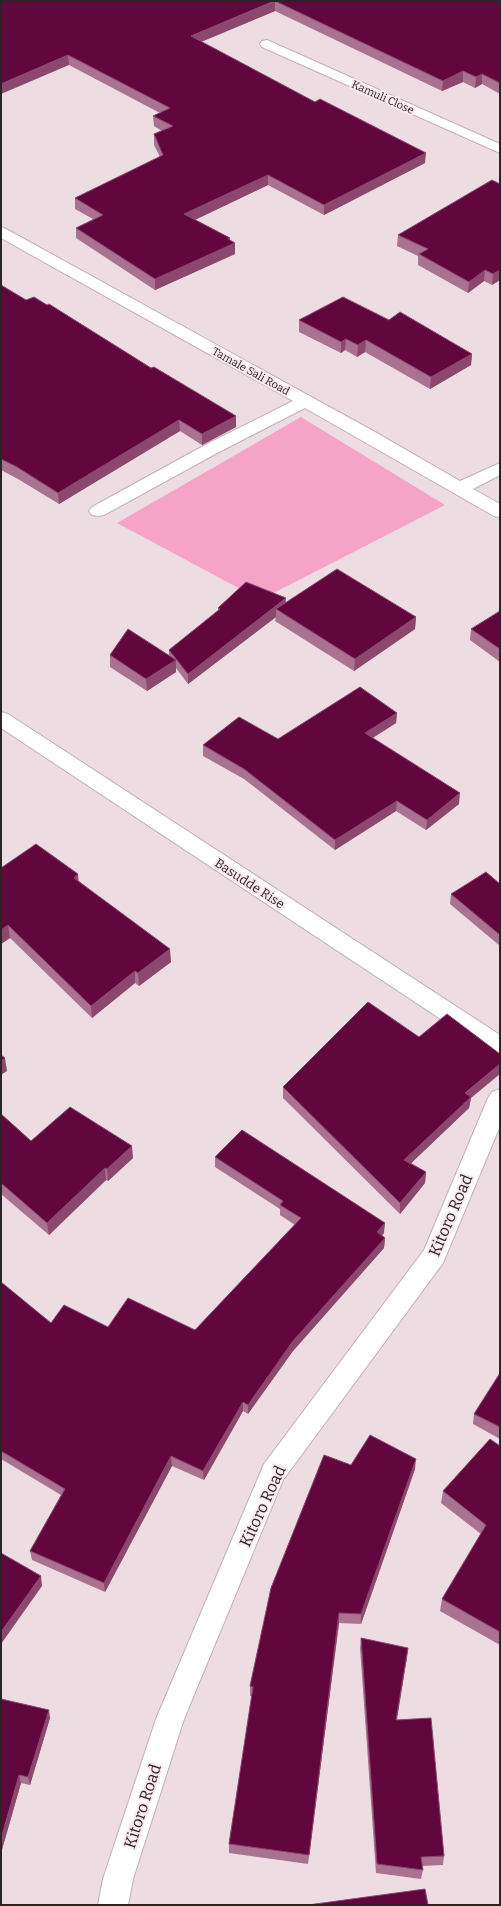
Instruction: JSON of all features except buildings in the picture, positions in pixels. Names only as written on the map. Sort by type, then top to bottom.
[{"type":"street","name":"Kamuli Close","points":[[266,44],[500,149]]},
{"type":"street","name":"Tamale Sali Road","points":[[1,232],[369,436],[500,512]]},
{"type":"street","points":[[98,511],[213,448],[305,401]]},
{"type":"street","points":[[458,489],[500,468]]},
{"type":"street","name":"Basudde Rise","points":[[1,719],[500,1047]]},
{"type":"street","name":"Kitoro Road","points":[[113,1905],[118,1879],[170,1719],[274,1473],[434,1256],[500,1098]]},
{"type":"shaded area","points":[[301,417],[445,505],[262,599],[246,592],[117,523]]}]
